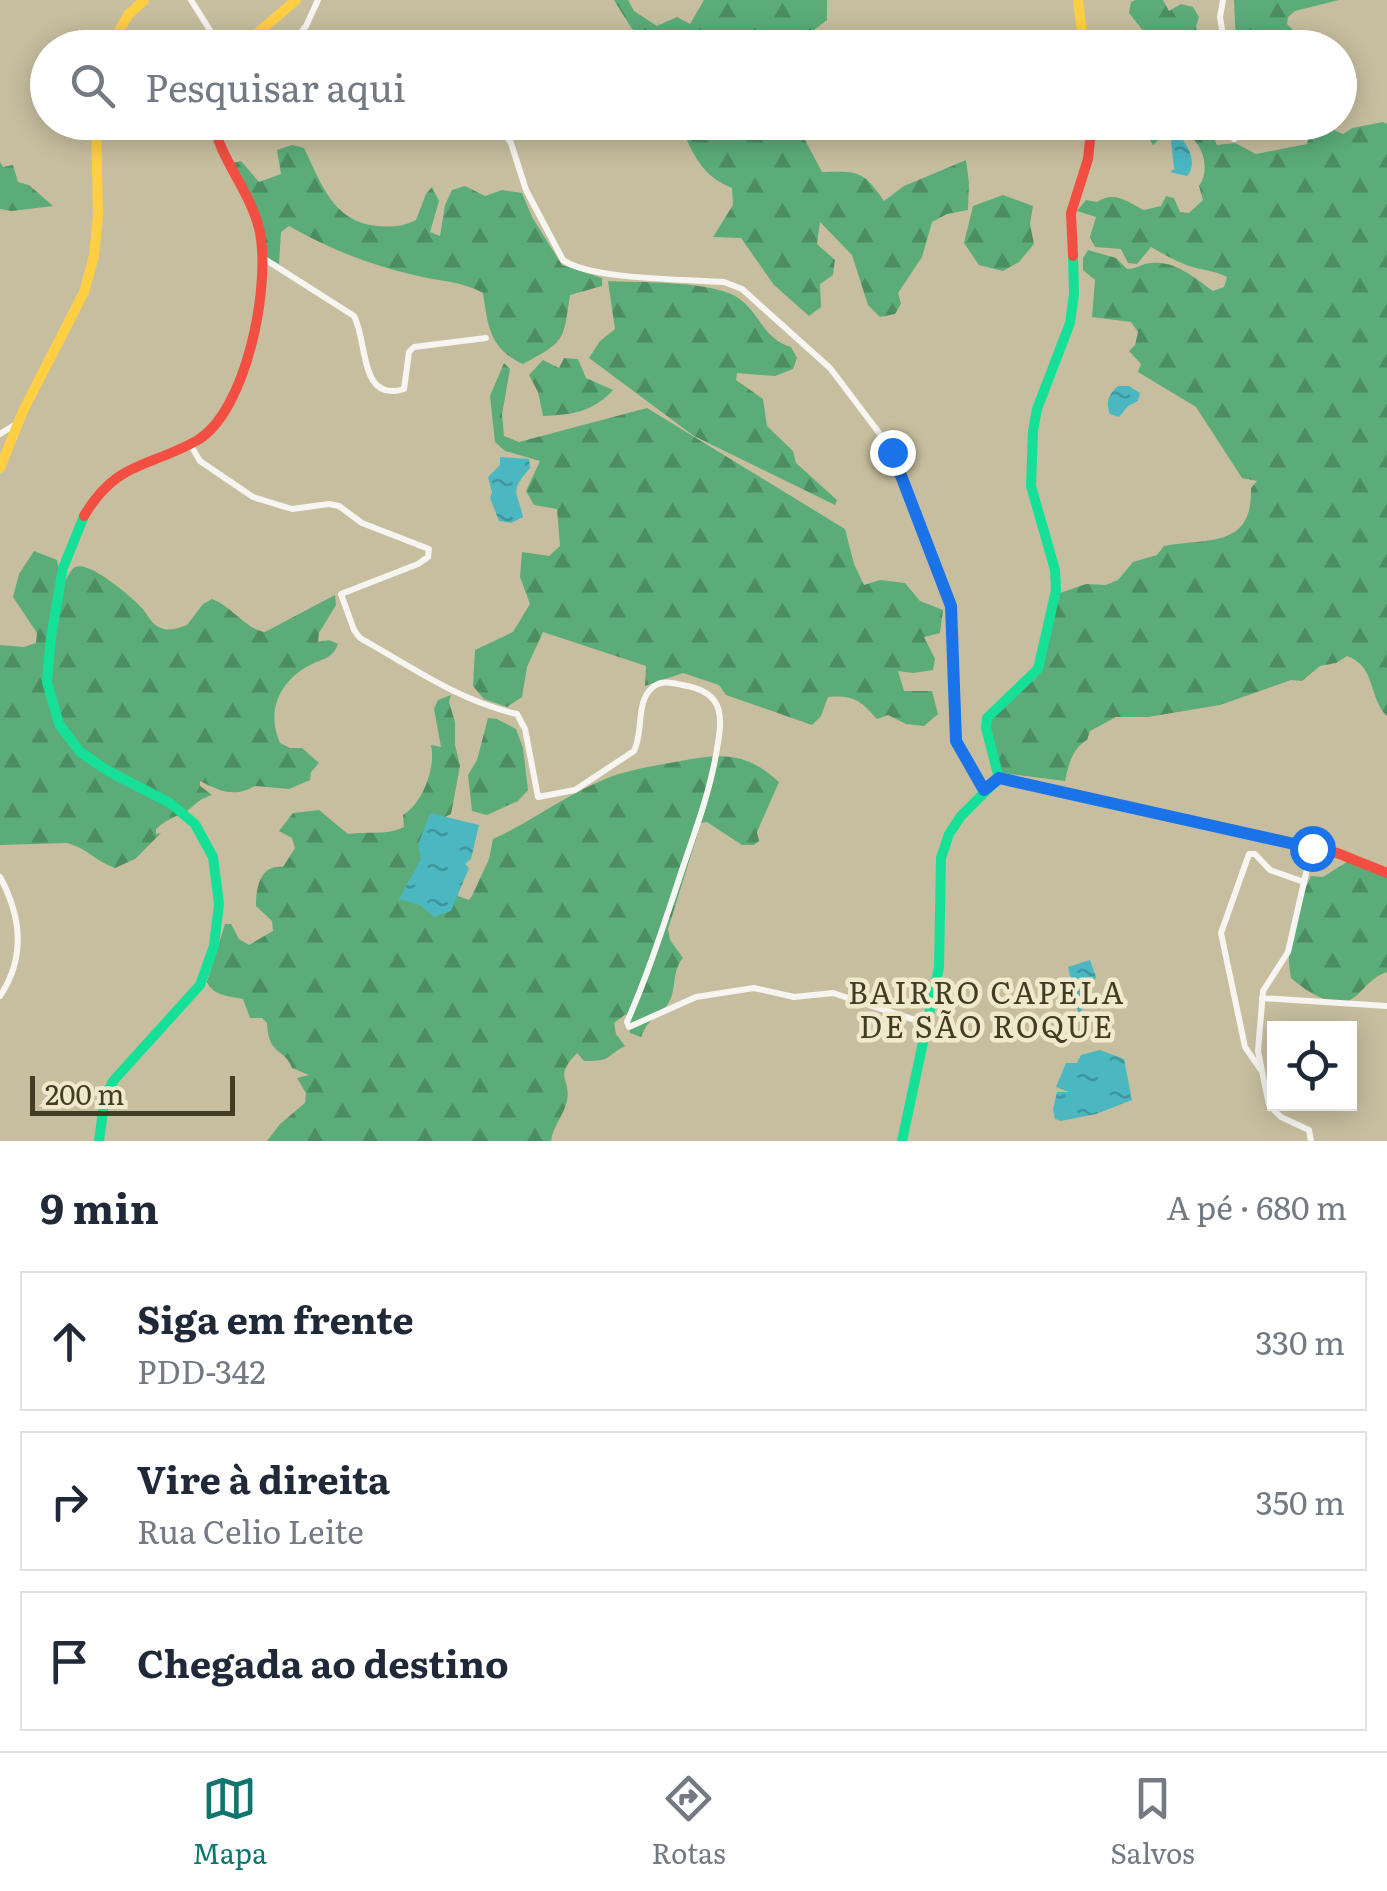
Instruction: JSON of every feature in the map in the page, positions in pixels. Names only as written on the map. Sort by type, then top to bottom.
[{"type":"street","points":[[119,30],[128,14],[144,0]]},
{"type":"street","points":[[191,0],[209,30]]},
{"type":"street","points":[[261,30],[296,0]]},
{"type":"street","points":[[303,30],[318,0]]},
{"type":"street","points":[[1078,0],[1082,30]]},
{"type":"street","points":[[1222,30],[1223,0]]},
{"type":"street","points":[[0,468],[84,292],[94,256],[98,215],[96,140]]},
{"type":"street","points":[[99,1141],[105,1096],[114,1080],[200,985],[219,911],[219,874],[212,848],[196,821],[174,803],[87,761],[64,735],[47,682],[59,575],[79,525],[101,492],[124,471],[208,433],[226,416],[240,383],[262,283],[263,258],[260,230],[217,140]]},
{"type":"street","points":[[509,140],[526,190],[563,260],[598,272],[724,282],[742,289],[830,368],[886,442],[951,606],[956,741],[984,790]]},
{"type":"street","points":[[999,778],[987,718],[1038,669],[1056,590],[1056,570],[1031,486],[1034,430],[1037,409],[1070,322],[1074,294],[1071,213],[1090,140]]},
{"type":"street","points":[[263,258],[354,316],[369,378],[378,388],[396,392],[404,389],[409,352],[414,347],[486,338]]},
{"type":"street","points":[[0,434],[18,424]]},
{"type":"street","points":[[190,444],[200,462],[253,498],[292,510],[338,506],[362,522],[429,549],[428,557],[418,564],[342,594],[354,630],[360,638],[444,688],[482,706],[517,714],[522,720],[538,797],[575,790],[634,751],[643,700],[651,688],[663,682],[703,688],[710,693],[718,704],[720,718],[715,760],[628,1027],[686,1000],[754,988],[794,997],[833,993],[927,1024]]},
{"type":"street","points":[[902,1141],[940,956],[940,865],[944,846],[953,826],[999,778]]},
{"type":"street","points":[[999,778],[1337,853],[1387,873]]},
{"type":"street","points":[[1311,1141],[1307,1128],[1282,1117],[1269,1104],[1258,1051],[1262,998],[1288,952],[1312,848]]},
{"type":"street","points":[[1262,1071],[1245,1046],[1221,933],[1249,854],[1255,854],[1270,870],[1304,882]]},
{"type":"street","points":[[0,877],[11,897],[18,927],[17,960],[0,996]]},
{"type":"street","points":[[1262,998],[1387,1006]]},
{"type":"green space","points":[[614,0],[628,0],[634,11],[657,26],[677,17],[690,24],[704,0],[827,0],[827,20],[814,30],[632,29]]},
{"type":"green space","points":[[1163,0],[1169,11],[1181,4],[1193,7],[1199,17],[1197,30],[1142,30],[1129,13],[1131,2]]},
{"type":"green space","points":[[1234,0],[1339,0],[1295,11],[1287,24],[1293,30],[1235,30]]},
{"type":"green space","points":[[1387,124],[1387,716],[1363,667],[1347,656],[1320,666],[1302,681],[1291,680],[1220,705],[1148,717],[1116,717],[1090,731],[1072,758],[1065,781],[1002,773],[989,726],[992,717],[1041,669],[1057,594],[1086,584],[1106,585],[1118,580],[1133,562],[1157,555],[1164,546],[1211,540],[1236,531],[1250,508],[1251,488],[1257,481],[1242,478],[1196,407],[1138,372],[1141,364],[1129,351],[1138,332],[1131,322],[1092,317],[1095,280],[1083,270],[1083,258],[1088,250],[1116,258],[1127,269],[1151,263],[1168,264],[1213,291],[1224,287],[1227,277],[1184,264],[1151,247],[1137,264],[1128,263],[1121,249],[1095,247],[1090,237],[1096,217],[1077,211],[1086,200],[1097,202],[1109,197],[1121,198],[1144,210],[1161,206],[1166,196],[1174,198],[1180,212],[1189,213],[1203,200],[1199,186],[1205,169],[1194,140],[1215,140],[1217,145],[1235,143],[1256,154],[1307,144],[1308,140],[1357,140],[1357,127]]},
{"type":"green space","points":[[687,140],[805,140],[822,172],[859,174],[884,201],[904,186],[966,160],[968,210],[932,222],[922,257],[898,293],[901,304],[895,314],[880,317],[868,305],[852,255],[820,222],[817,244],[835,260],[833,275],[820,284],[821,307],[809,316],[774,285],[741,238],[713,237],[733,205],[732,188],[707,172]]},
{"type":"green space","points":[[292,145],[304,148],[330,199],[362,223],[392,226],[416,220],[432,187],[439,201],[430,232],[440,236],[452,190],[465,186],[485,196],[502,190],[522,193],[562,265],[602,278],[602,286],[570,295],[560,338],[523,364],[497,344],[483,293],[475,289],[366,261],[289,226],[281,232],[279,264],[267,258],[264,234],[233,163],[241,161],[259,182],[281,174],[277,150]]},
{"type":"green space","points":[[0,162],[3,167],[13,165],[18,182],[29,185],[53,206],[0,209]]},
{"type":"green space","points":[[1003,195],[1033,206],[1030,224],[1034,244],[1019,262],[1003,271],[979,265],[964,243],[973,206]]},
{"type":"green space","points":[[608,281],[697,286],[730,294],[748,307],[768,333],[791,347],[797,358],[793,369],[775,376],[737,373],[736,380],[763,399],[767,426],[793,451],[796,463],[837,500],[835,505],[694,436],[589,358],[600,341],[615,329]]},
{"type":"green space","points":[[564,358],[578,359],[586,378],[613,390],[581,411],[543,416],[538,392],[529,375],[543,360],[559,368]]},
{"type":"green space","points":[[504,363],[510,369],[502,414],[504,436],[519,442],[647,408],[845,529],[864,585],[880,580],[905,583],[920,601],[943,610],[940,633],[924,637],[935,659],[933,670],[898,671],[904,691],[932,691],[938,714],[924,726],[906,724],[888,715],[877,719],[850,698],[828,697],[821,716],[812,725],[726,695],[719,685],[683,673],[645,686],[646,666],[543,632],[527,667],[522,697],[507,707],[484,699],[473,686],[475,650],[513,632],[530,604],[520,577],[522,552],[549,556],[560,546],[557,509],[534,505],[526,491],[540,461],[505,451],[495,442],[490,396]]},
{"type":"green space","points":[[34,551],[57,560],[62,589],[74,568],[89,568],[128,595],[156,625],[167,629],[187,625],[203,604],[212,599],[251,627],[265,632],[335,595],[336,605],[319,633],[318,642],[329,640],[338,644],[336,648],[293,677],[275,707],[280,743],[302,748],[319,763],[310,780],[289,789],[255,786],[234,792],[200,781],[200,786],[212,795],[156,829],[156,834],[161,833],[135,859],[115,868],[67,843],[0,845],[0,645],[24,647],[36,643],[37,633],[13,597],[19,574]]},
{"type":"green space","points":[[451,695],[460,766],[451,814],[445,817],[440,843],[458,896],[469,900],[472,896],[489,859],[493,839],[595,784],[657,765],[724,757],[746,761],[768,773],[779,782],[757,832],[759,841],[742,845],[707,822],[701,823],[668,929],[670,940],[683,958],[671,998],[641,1037],[630,1033],[626,1014],[614,1023],[625,1046],[604,1059],[584,1061],[577,1053],[570,1061],[564,1073],[567,1101],[551,1141],[267,1141],[305,1103],[306,1093],[297,1078],[309,1075],[292,1068],[270,1041],[267,1023],[262,1018],[250,1018],[243,999],[218,993],[207,982],[225,924],[231,924],[239,939],[249,945],[273,931],[272,921],[256,906],[257,892],[264,873],[283,867],[295,848],[292,838],[279,831],[293,813],[319,810],[348,834],[404,827],[403,815],[417,802],[426,784],[432,764],[431,745],[441,747],[434,709],[438,700]]},
{"type":"green space","points":[[488,718],[516,729],[523,748],[528,790],[518,801],[487,815],[472,811],[468,775],[477,760]]},
{"type":"green space","points":[[1350,860],[1387,870],[1387,972],[1356,996],[1340,1002],[1313,994],[1291,978],[1289,952],[1296,913],[1311,876],[1323,877]]},
{"type":"water","points":[[1182,140],[1187,147],[1192,167],[1187,176],[1170,172],[1174,169],[1171,141]]},
{"type":"water","points":[[1118,386],[1129,386],[1140,393],[1138,401],[1119,417],[1110,414],[1108,406],[1110,395]]},
{"type":"water","points":[[500,457],[529,459],[530,468],[517,488],[523,517],[511,523],[499,521],[490,498],[488,477],[500,465]]},
{"type":"water","points":[[430,813],[479,825],[471,859],[465,864],[469,868],[451,911],[434,917],[420,905],[399,899],[421,859],[418,845]]},
{"type":"water","points":[[1090,960],[1096,977],[1079,1016],[1068,967]]},
{"type":"water","points":[[1100,1050],[1124,1059],[1132,1100],[1096,1114],[1055,1119],[1057,1092],[1069,1092],[1056,1087],[1066,1063],[1077,1063],[1081,1055]]},
{"type":"traffic: fast","points":[[902,1141],[939,967],[941,858],[949,834],[961,816],[999,778],[987,718],[1038,669],[1056,590],[1055,570],[1031,486],[1033,431],[1037,409],[1070,323],[1073,256]]},
{"type":"traffic: fast","points":[[84,516],[63,568],[51,637],[47,682],[59,724],[80,752],[170,803],[195,824],[213,857],[219,904],[214,946],[200,985],[114,1080],[105,1096],[99,1141]]},
{"type":"traffic: slow","points":[[119,30],[144,0]]},
{"type":"traffic: slow","points":[[261,30],[296,0]]},
{"type":"traffic: slow","points":[[1078,0],[1082,30]]},
{"type":"traffic: slow","points":[[0,468],[23,411],[84,292],[94,256],[98,215],[96,140]]},
{"type":"traffic: jam","points":[[84,516],[96,498],[121,475],[179,450],[214,426],[242,376],[258,312],[262,252],[259,228],[249,201],[219,140]]},
{"type":"traffic: jam","points":[[1073,256],[1071,213],[1090,140]]},
{"type":"traffic: jam","points":[[999,778],[1337,853],[1387,873]]},
{"type":"district","name":"BAIRRO CAPELA DE SÃO ROQUE","points":[[987,1011]]},
{"type":"route","points":[[892,452],[951,606],[956,741],[984,790],[999,778],[1312,848]]}]
